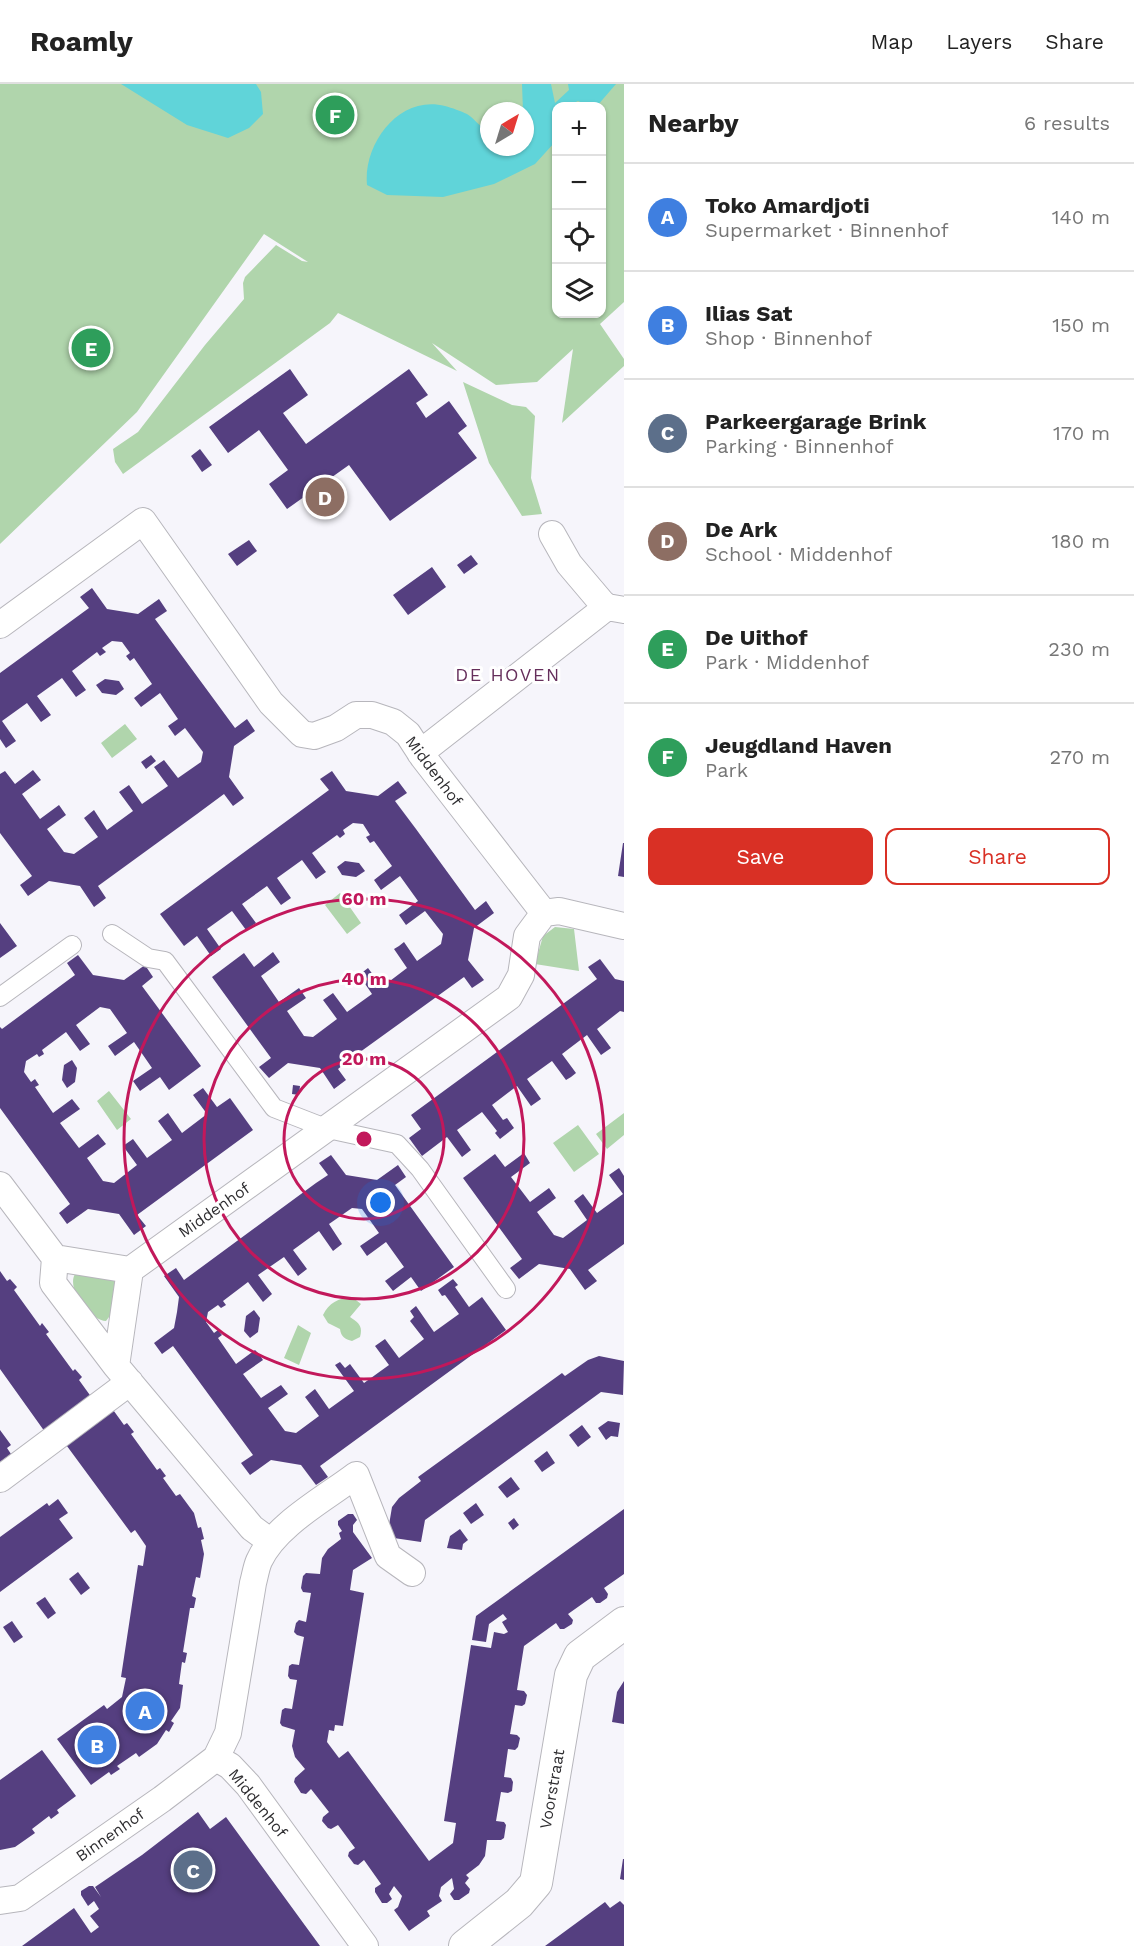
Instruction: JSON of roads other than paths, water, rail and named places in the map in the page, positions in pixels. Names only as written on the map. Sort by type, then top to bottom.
[{"type":"street","name":"Middenhof","points":[[0,625],[143,520],[271,703],[302,734],[314,736],[336,728],[356,715],[372,715],[393,722],[408,734],[420,753],[544,913],[527,936],[520,975],[509,997],[130,1270]]},
{"type":"street","points":[[552,534],[569,564],[602,603],[616,608]]},
{"type":"street","points":[[420,753],[616,608]]},
{"type":"street","points":[[544,913],[560,911],[624,926]]},
{"type":"street","points":[[112,933],[148,958],[165,961],[274,1108],[328,1129],[396,1144],[420,1169],[506,1289]]},
{"type":"street","points":[[0,997],[72,945]]},
{"type":"street","points":[[0,1185],[55,1258],[53,1283],[123,1374],[252,1528],[271,1542]]},
{"type":"street","points":[[0,1479],[123,1374],[130,1270],[55,1258]]},
{"type":"street","name":"Middenhof","points":[[365,1946],[248,1785],[230,1766],[216,1758],[228,1733],[253,1583],[260,1560],[271,1542],[289,1524],[356,1475],[388,1556],[412,1573]]},
{"type":"street","name":"Voorstraat","points":[[465,1946],[519,1903],[536,1883],[571,1675],[580,1656],[624,1623]]},
{"type":"street","name":"Binnenhof","points":[[0,1901],[20,1898],[162,1799],[216,1758]]},
{"type":"water","points":[[121,84],[256,84],[261,92],[263,114],[249,128],[228,138],[187,125]]},
{"type":"water","points":[[522,84],[551,84],[555,102],[552,102],[552,145],[535,164],[494,184],[443,197],[387,195],[367,185],[367,169],[378,138],[399,115],[413,107],[429,104],[445,106],[467,114],[480,125],[480,156],[534,156],[534,102],[523,102]]},
{"type":"water","points":[[568,84],[616,84],[600,102],[556,102],[569,90]]},
{"type":"place","name":"Jeugdland Haven","points":[[335,115]]},
{"type":"place","name":"De Uithof","points":[[91,348]]},
{"type":"place","name":"De Ark","points":[[325,497]]},
{"type":"place","name":"Toko Amardjoti","points":[[145,1711]]},
{"type":"place","name":"Ilias Sat","points":[[97,1745]]},
{"type":"place","name":"Parkeergarage Brink","points":[[193,1870]]},
{"type":"district","name":"DE HOVEN","points":[[508,674]]}]
